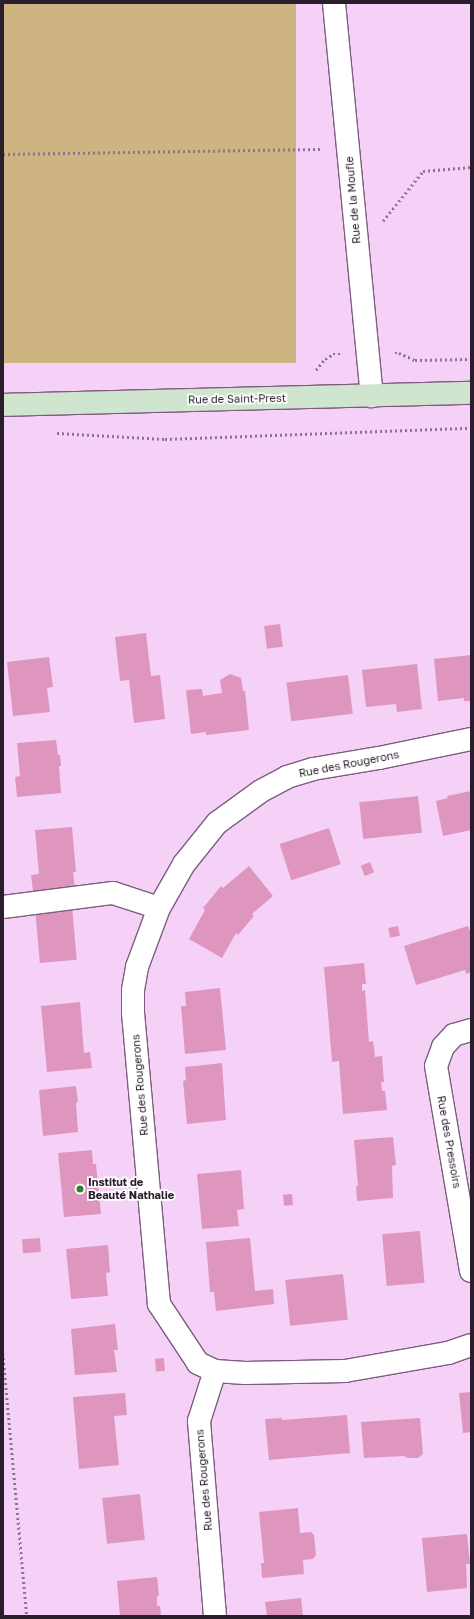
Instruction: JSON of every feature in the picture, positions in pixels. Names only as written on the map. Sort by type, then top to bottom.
[{"type":"main road","name":"Rue de Saint-Prest","points":[[3,405],[372,396],[471,392]]},
{"type":"street","name":"Rue de la Moufle","points":[[334,3],[372,396]]},
{"type":"street","name":"Rue des Rougerons","points":[[215,1616],[199,1421],[215,1371],[198,1363],[159,1304],[133,1013],[133,990],[137,967],[147,936],[159,908],[184,864],[217,823],[255,795],[287,777],[313,769],[379,758],[471,739]]},
{"type":"street","points":[[3,907],[113,892],[159,908]]},
{"type":"street","name":"Rue des Pressoirs","points":[[471,1030],[454,1035],[443,1046],[436,1066],[471,1271]]},
{"type":"street","points":[[215,1371],[245,1373],[345,1370],[448,1353],[471,1345]]},
{"type":"path","points":[[3,154],[348,148]]},
{"type":"path","points":[[358,253],[423,171],[471,167]]},
{"type":"path","points":[[52,432],[165,439],[471,428]]},
{"type":"path","points":[[3,1353],[27,1616]]},
{"type":"shaded area","points":[[3,3],[296,3],[296,363],[3,363]]},
{"type":"building","points":[[280,624],[283,647],[267,649],[264,626]]},
{"type":"building","points":[[146,633],[151,676],[160,675],[165,719],[134,723],[129,680],[120,681],[115,637]]},
{"type":"building","points":[[471,655],[471,701],[464,701],[464,698],[438,701],[434,659]]},
{"type":"building","points":[[49,657],[53,687],[47,688],[50,712],[13,716],[7,662]]},
{"type":"building","points":[[417,664],[422,709],[397,712],[396,704],[366,707],[362,670]]},
{"type":"building","points":[[230,674],[241,678],[243,691],[245,691],[249,730],[206,735],[206,732],[191,734],[186,690],[202,689],[203,696],[222,693],[220,680]]},
{"type":"building","points":[[348,675],[353,714],[291,721],[286,683]]},
{"type":"building","points":[[56,740],[58,755],[60,755],[61,766],[59,766],[61,793],[17,797],[15,777],[20,776],[17,743]]},
{"type":"building","points":[[471,791],[471,830],[443,836],[436,801],[448,798],[447,796]]},
{"type":"building","points":[[418,796],[422,833],[363,839],[359,802]]},
{"type":"building","points":[[72,827],[76,872],[73,872],[75,888],[33,892],[31,875],[39,874],[35,830]]},
{"type":"building","points":[[329,828],[341,864],[291,880],[280,844]]},
{"type":"building","points":[[370,862],[374,872],[365,876],[361,866]]},
{"type":"building","points":[[249,866],[273,896],[252,914],[254,916],[238,935],[236,933],[222,958],[189,939],[205,910],[203,908],[221,886],[223,888]]},
{"type":"building","points":[[72,906],[77,960],[40,963],[35,909]]},
{"type":"building","points":[[398,926],[400,936],[390,938],[388,928]]},
{"type":"building","points":[[468,926],[471,934],[471,972],[466,974],[465,970],[416,985],[404,946]]},
{"type":"building","points":[[364,963],[366,984],[362,984],[362,991],[365,990],[369,1042],[373,1041],[375,1057],[382,1056],[384,1082],[381,1082],[382,1091],[385,1091],[387,1110],[343,1114],[339,1061],[332,1062],[324,967]]},
{"type":"building","points":[[220,988],[226,1050],[185,1054],[181,1006],[186,1006],[185,992]]},
{"type":"building","points":[[80,1002],[84,1053],[90,1052],[92,1068],[47,1072],[41,1006]]},
{"type":"building","points":[[222,1063],[226,1120],[187,1124],[183,1081],[186,1080],[185,1067]]},
{"type":"building","points":[[76,1086],[78,1102],[76,1103],[78,1132],[43,1136],[39,1090]]},
{"type":"building","points":[[393,1137],[396,1165],[392,1166],[393,1198],[357,1201],[356,1186],[358,1186],[354,1140]]},
{"type":"building","name":"Institut de Beauté Nathalie","points":[[92,1150],[93,1164],[96,1164],[101,1214],[64,1217],[58,1153]]},
{"type":"building","points":[[241,1170],[244,1209],[237,1210],[239,1226],[202,1229],[197,1174]]},
{"type":"building","points":[[292,1194],[293,1205],[284,1206],[283,1195]]},
{"type":"building","points":[[420,1231],[425,1283],[387,1286],[382,1234]]},
{"type":"building","points":[[40,1238],[41,1252],[23,1253],[22,1239]]},
{"type":"building","points":[[250,1238],[255,1291],[273,1289],[274,1304],[216,1311],[214,1292],[210,1292],[206,1242]]},
{"type":"building","points":[[108,1245],[110,1272],[106,1273],[108,1296],[71,1299],[66,1249]]},
{"type":"building","points":[[343,1274],[348,1320],[290,1326],[285,1280]]},
{"type":"building","points":[[115,1324],[118,1350],[114,1350],[117,1372],[75,1375],[71,1329]]},
{"type":"building","points":[[164,1358],[165,1371],[156,1372],[155,1359]]},
{"type":"building","points":[[471,1392],[471,1432],[463,1433],[459,1393]]},
{"type":"building","points":[[125,1393],[127,1415],[114,1416],[119,1465],[79,1469],[73,1397]]},
{"type":"building","points":[[347,1415],[350,1453],[269,1460],[265,1419],[282,1418],[282,1420]]},
{"type":"building","points":[[420,1418],[423,1454],[418,1458],[408,1458],[404,1456],[364,1458],[361,1422]]},
{"type":"building","points":[[140,1494],[145,1540],[107,1544],[102,1498]]},
{"type":"building","points":[[298,1508],[300,1533],[311,1532],[314,1535],[316,1555],[313,1559],[303,1560],[304,1574],[262,1578],[261,1563],[264,1563],[259,1512]]},
{"type":"building","points":[[467,1534],[470,1564],[466,1564],[467,1588],[427,1592],[422,1538]]},
{"type":"building","points":[[157,1577],[159,1596],[157,1596],[157,1606],[160,1606],[161,1616],[120,1616],[117,1581]]},
{"type":"building","points":[[301,1598],[303,1616],[267,1616],[265,1602]]},
{"type":"place","name":"Institut de Beauté Nathalie","points":[[80,1189]]}]
